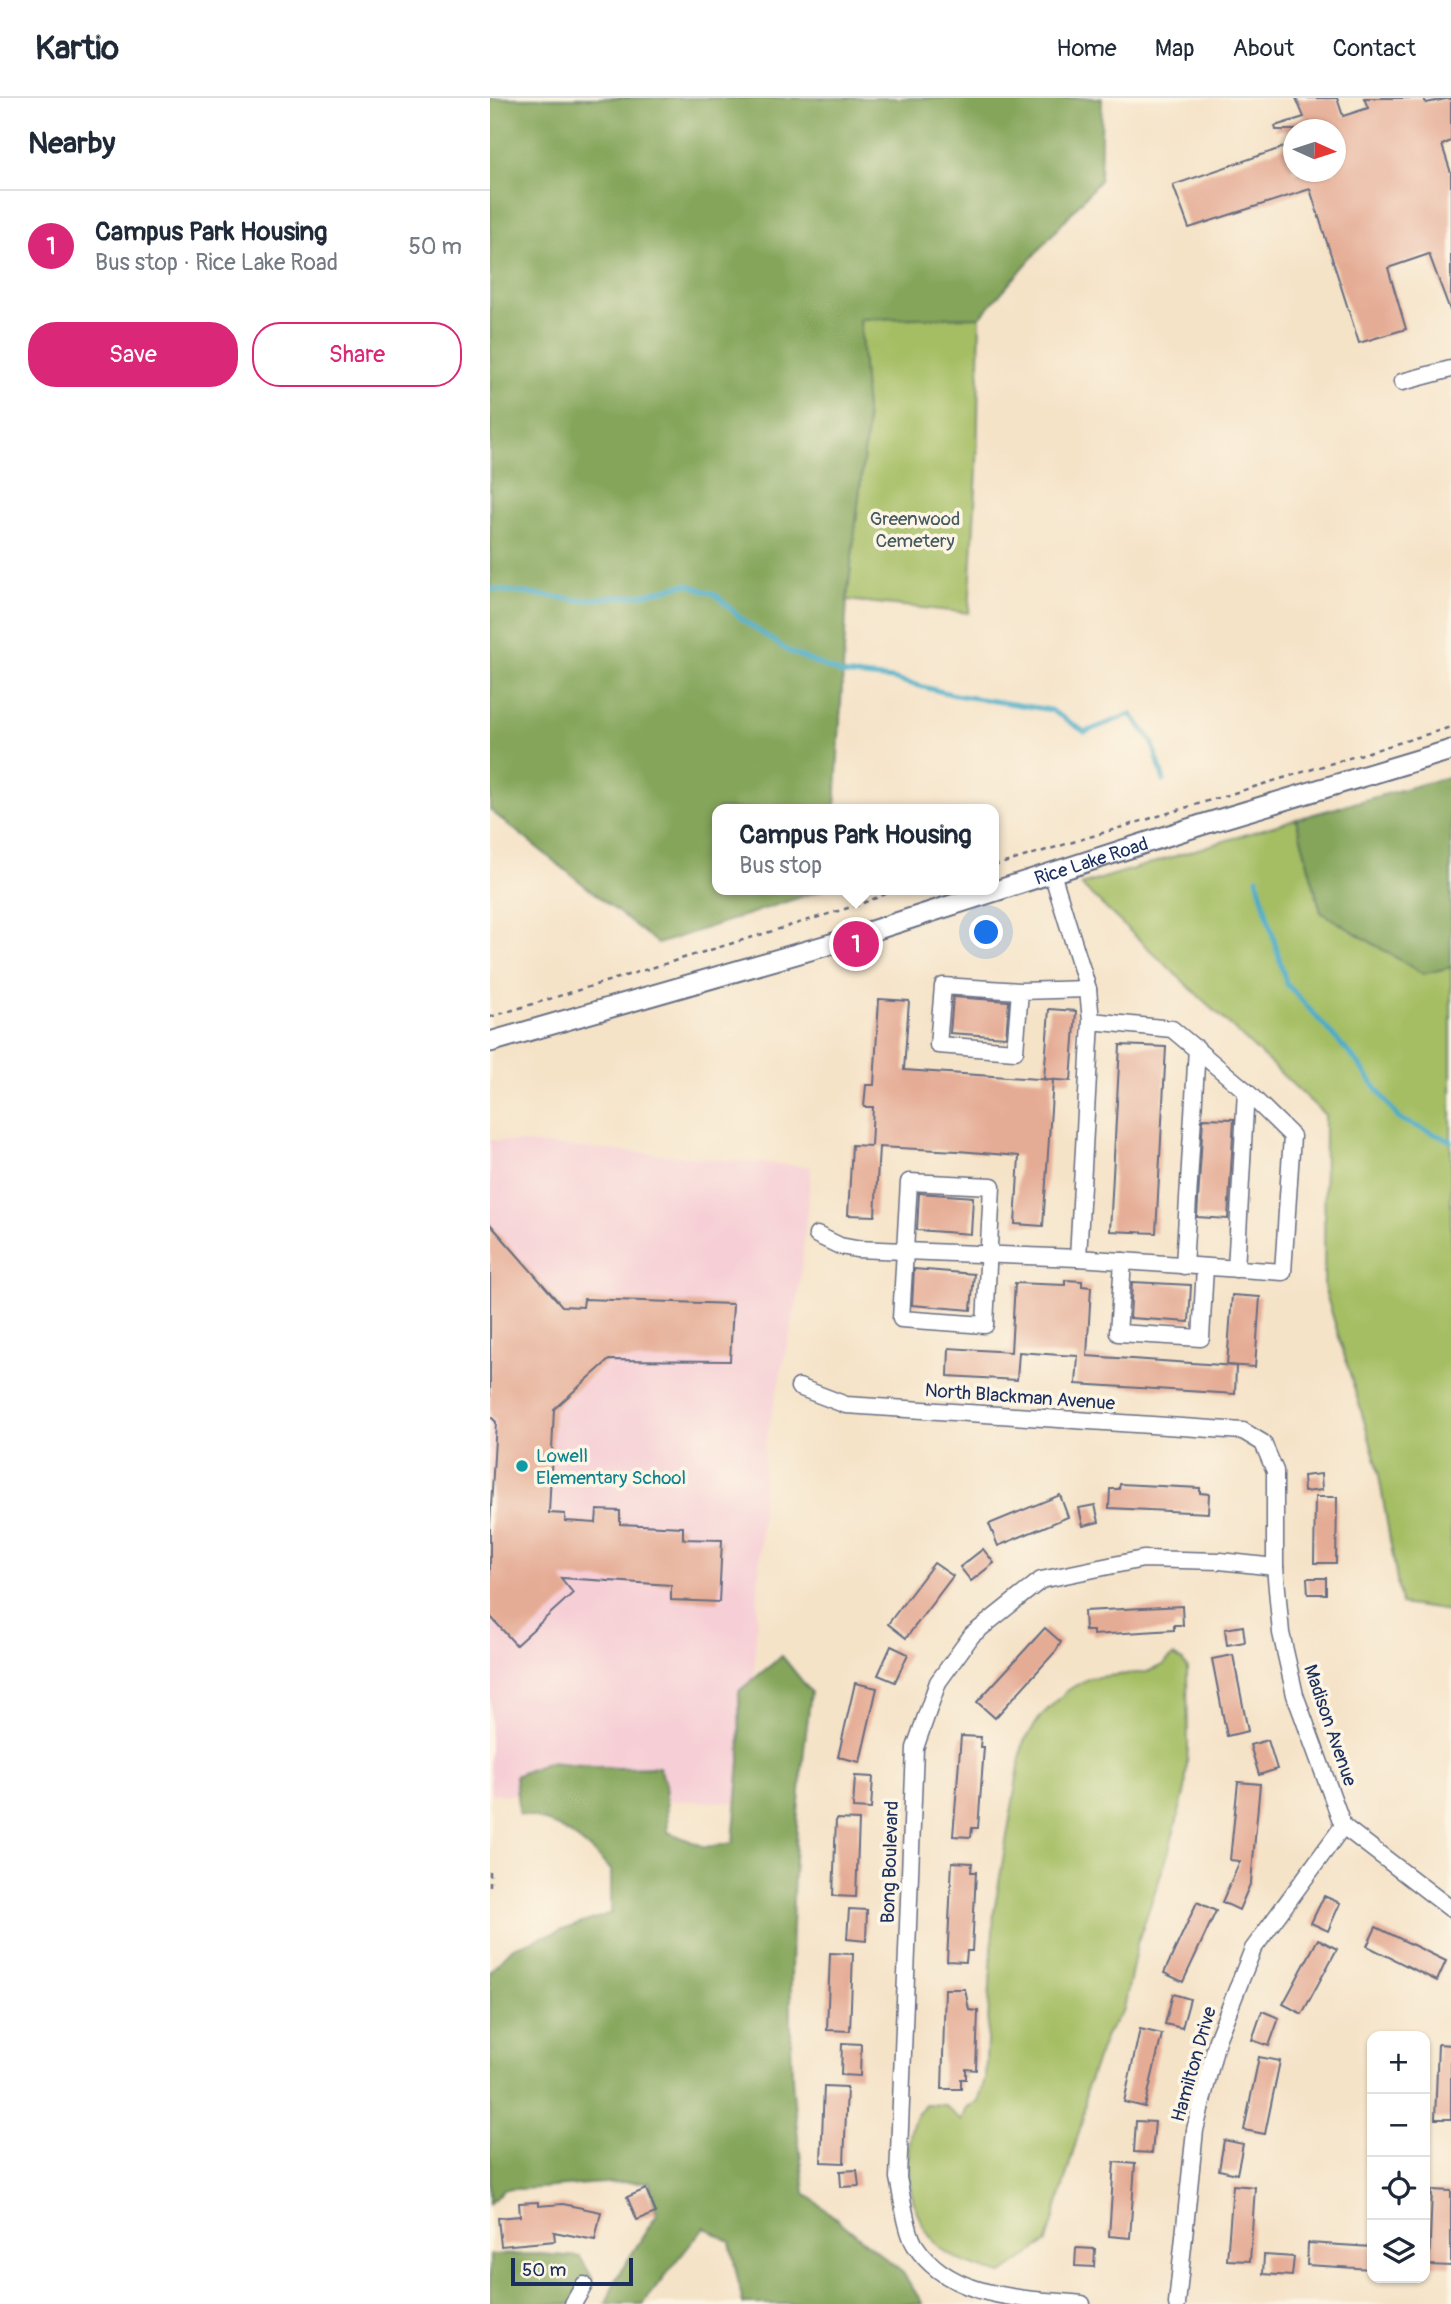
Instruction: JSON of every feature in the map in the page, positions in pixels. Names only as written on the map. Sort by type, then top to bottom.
[{"type":"main road","name":"Rice Lake Road","points":[[999,890],[1451,750]]},
{"type":"main road","name":"Rice Lake Road","points":[[490,1042],[831,944],[984,895]]},
{"type":"street","points":[[1402,382],[1451,369]]},
{"type":"street","points":[[1052,873],[1088,989],[1091,1021],[1078,1258]]},
{"type":"street","points":[[1020,991],[1015,1051],[938,1045],[943,986],[1020,991],[1088,989]]},
{"type":"street","points":[[817,1235],[840,1246],[1283,1272],[1292,1136],[1246,1091],[1172,1029],[1091,1021]]},
{"type":"street","points":[[1184,1266],[1197,1048]]},
{"type":"street","points":[[1236,1269],[1246,1091]]},
{"type":"street","points":[[909,1182],[992,1186],[989,1254],[985,1325],[901,1319],[909,1182]]},
{"type":"street","points":[[1123,1261],[1118,1333],[1201,1338],[1205,1267]]},
{"type":"street","name":"North Blackman Avenue","points":[[799,1387],[846,1405],[1243,1431]]},
{"type":"street","name":"Madison Avenue","points":[[1243,1431],[1263,1443],[1275,1471],[1275,1567],[1281,1633],[1295,1695],[1343,1826]]},
{"type":"street","name":"Bong Boulevard","points":[[1082,2304],[990,2295],[942,2273],[915,2244],[898,2178],[915,1748],[938,1682],[972,1635],[1041,1580],[1143,1559],[1220,1561],[1275,1567]]},
{"type":"street","points":[[1343,1826],[1451,1909]]},
{"type":"street","name":"Hamilton Drive","points":[[1177,2304],[1195,2130],[1217,2040],[1253,1949],[1343,1826]]},
{"type":"street","points":[[573,2304],[583,2286]]},
{"type":"path","points":[[999,864],[1451,727]]},
{"type":"path","points":[[490,1017],[832,913],[883,895]]},
{"type":"path","points":[[490,1871],[490,1890]]},
{"type":"shaded area","points":[[490,1140],[811,1167],[799,1293],[765,1444],[748,1803],[490,1794]]},
{"type":"green space","points":[[490,98],[1102,98],[1100,180],[980,317],[860,319],[867,428],[847,600],[835,804],[712,804],[712,895],[807,895],[658,944],[490,810]]},
{"type":"green space","name":"Greenwood Cemetery","points":[[980,317],[977,469],[969,613],[847,600],[867,428],[860,319]]},
{"type":"green space","points":[[1451,776],[1451,967],[1423,974],[1321,912],[1296,819]]},
{"type":"green space","points":[[1296,819],[1321,912],[1423,974],[1451,967],[1451,1611],[1401,1604],[1377,1464],[1324,1287],[1325,1115],[1081,885]]},
{"type":"green space","points":[[782,1656],[811,1692],[796,1835],[791,1980],[792,2076],[805,2193],[903,2273],[923,2304],[743,2304],[730,2242],[704,2227],[643,2304],[606,2304],[616,2279],[657,2214],[649,2182],[503,2189],[490,2204],[490,1971],[513,1947],[611,1913],[611,1870],[570,1834],[546,1821],[519,1814],[515,1776],[548,1762],[616,1768],[659,1767],[665,1781],[668,1832],[705,1847],[733,1843],[740,1761],[739,1691]]},
{"type":"green space","points":[[1173,1656],[1183,1661],[1187,1668],[1188,1747],[1185,1790],[1168,1854],[1137,1944],[1124,2009],[1106,2035],[1087,2086],[1083,2118],[1047,2242],[1002,2274],[980,2268],[946,2252],[924,2227],[912,2193],[909,2139],[913,2123],[925,2104],[944,2105],[962,2121],[967,2107],[978,2102],[985,2079],[994,1912],[1023,1743],[1041,1716],[1068,1690],[1089,1678],[1147,1672],[1163,1665]]},
{"type":"green space","points":[[540,2254],[580,2257],[593,2279],[576,2304],[490,2304],[490,2255]]},
{"type":"building","points":[[1296,98],[1337,98],[1343,116],[1368,108],[1364,98],[1424,98],[1426,103],[1451,98],[1451,141],[1442,145],[1451,173],[1451,313],[1429,254],[1388,268],[1406,329],[1359,343],[1310,189],[1189,228],[1173,185],[1283,147],[1283,182],[1346,182],[1346,119],[1298,119],[1304,117]]},
{"type":"building","points":[[1283,124],[1283,130],[1276,130],[1275,126]]},
{"type":"building","points":[[953,997],[1009,1001],[1006,1037],[950,1033]]},
{"type":"building","points":[[879,999],[909,1001],[904,1070],[1053,1080],[1043,1226],[1015,1224],[1019,1156],[958,1151],[879,1147],[875,1216],[848,1215],[852,1145],[871,1146],[873,1107],[864,1107],[866,1085],[874,1085]]},
{"type":"building","points":[[1049,1009],[1076,1011],[1071,1081],[1044,1079]]},
{"type":"building","points":[[1120,1045],[1166,1047],[1156,1233],[1110,1231]]},
{"type":"building","points":[[1203,1118],[1234,1119],[1228,1219],[1197,1217]]},
{"type":"building","points":[[919,1193],[973,1197],[971,1234],[917,1230]]},
{"type":"building","name":"Lowell Elementary School","points":[[490,1224],[562,1306],[583,1307],[584,1299],[733,1304],[730,1361],[609,1360],[554,1409],[549,1513],[565,1514],[565,1521],[596,1523],[597,1510],[620,1511],[620,1524],[683,1527],[683,1539],[722,1540],[719,1602],[671,1600],[671,1585],[561,1578],[573,1593],[516,1645],[490,1616],[490,1524],[496,1422],[490,1416]]},
{"type":"building","points":[[914,1269],[974,1274],[971,1310],[912,1305]]},
{"type":"building","points":[[1065,1280],[1082,1281],[1082,1286],[1091,1287],[1087,1356],[1236,1366],[1235,1394],[1076,1384],[1078,1356],[1019,1352],[1017,1380],[948,1376],[949,1348],[1011,1352],[1015,1283],[1065,1285]]},
{"type":"building","points":[[1132,1282],[1191,1285],[1189,1322],[1130,1318]]},
{"type":"building","points":[[1232,1295],[1260,1297],[1255,1367],[1227,1365]]},
{"type":"building","points":[[1321,1474],[1322,1490],[1304,1492],[1303,1476]]},
{"type":"building","points":[[1120,1484],[1200,1488],[1200,1493],[1209,1494],[1208,1513],[1109,1508],[1110,1489],[1119,1489]]},
{"type":"building","points":[[1060,1495],[1068,1517],[998,1546],[989,1524]]},
{"type":"building","points":[[1315,1497],[1337,1497],[1336,1563],[1314,1563]]},
{"type":"building","points":[[1095,1505],[1099,1522],[1083,1526],[1079,1508]]},
{"type":"building","points":[[983,1549],[994,1563],[971,1581],[960,1567]]},
{"type":"building","points":[[934,1563],[953,1576],[906,1638],[888,1624]]},
{"type":"building","points":[[1307,1578],[1326,1578],[1326,1594],[1308,1594]]},
{"type":"building","points":[[1182,1606],[1183,1625],[1174,1625],[1174,1630],[1093,1635],[1093,1631],[1085,1631],[1084,1611]]},
{"type":"building","points":[[1243,1626],[1245,1642],[1227,1645],[1225,1629]]},
{"type":"building","points":[[1045,1628],[1061,1642],[1056,1651],[995,1718],[977,1702]]},
{"type":"building","points":[[891,1646],[908,1654],[895,1682],[878,1675]]},
{"type":"building","points":[[1233,1655],[1248,1731],[1227,1736],[1212,1659]]},
{"type":"building","points":[[855,1683],[877,1688],[860,1762],[838,1757]]},
{"type":"building","points":[[961,1736],[981,1737],[980,1747],[984,1747],[978,1828],[972,1828],[971,1837],[953,1836]]},
{"type":"building","points":[[1268,1740],[1277,1769],[1259,1775],[1250,1745]]},
{"type":"building","points":[[855,1776],[873,1777],[871,1809],[853,1808]]},
{"type":"building","points":[[1238,1782],[1260,1784],[1251,1882],[1239,1910],[1222,1902],[1240,1861],[1230,1860]]},
{"type":"building","points":[[836,1819],[859,1820],[856,1897],[833,1896]]},
{"type":"building","points":[[952,1862],[972,1863],[971,1872],[976,1872],[972,1951],[967,1951],[966,1962],[947,1961]]},
{"type":"building","points":[[1324,1896],[1340,1903],[1328,1931],[1311,1923]]},
{"type":"building","points":[[1197,1902],[1216,1911],[1183,1982],[1164,1973]]},
{"type":"building","points":[[849,1909],[867,1910],[866,1941],[847,1939]]},
{"type":"building","points":[[1376,1927],[1446,1961],[1437,1981],[1367,1946]]},
{"type":"building","points":[[1318,1939],[1337,1949],[1302,2014],[1283,2004]]},
{"type":"building","points":[[830,1953],[853,1954],[850,2031],[827,2030]]},
{"type":"building","points":[[945,1989],[965,1989],[969,2010],[978,2011],[976,2070],[966,2069],[966,2079],[961,2079],[961,2089],[942,2089]]},
{"type":"building","points":[[1173,1994],[1190,1999],[1182,2028],[1165,2024]]},
{"type":"building","points":[[1262,2011],[1279,2018],[1269,2046],[1252,2040]]},
{"type":"building","points":[[1140,2029],[1162,2034],[1145,2107],[1124,2102]]},
{"type":"building","points":[[842,2043],[861,2044],[860,2076],[841,2075]]},
{"type":"building","points":[[1438,2044],[1451,2045],[1451,2119],[1435,2119]]},
{"type":"building","points":[[1259,2057],[1280,2061],[1265,2134],[1244,2130]]},
{"type":"building","points":[[824,2086],[847,2087],[844,2163],[821,2162]]},
{"type":"building","points":[[1136,2121],[1155,2122],[1152,2153],[1134,2152]]},
{"type":"building","points":[[1224,2140],[1243,2144],[1237,2174],[1219,2170]]},
{"type":"building","points":[[1114,2162],[1135,2164],[1130,2238],[1109,2236]]},
{"type":"building","points":[[857,2170],[859,2186],[841,2187],[840,2171]]},
{"type":"building","points":[[1233,2185],[1255,2187],[1250,2261],[1227,2260]]},
{"type":"building","points":[[646,2189],[656,2213],[637,2220],[627,2197]]},
{"type":"building","points":[[1432,2190],[1451,2191],[1451,2266],[1430,2265]]},
{"type":"building","points":[[538,2202],[538,2206],[563,2204],[601,2212],[595,2240],[554,2232],[555,2241],[501,2246],[498,2218],[520,2216],[519,2203]]},
{"type":"building","points":[[1308,2243],[1367,2247],[1367,2269],[1307,2265]]},
{"type":"building","points":[[1076,2248],[1095,2249],[1094,2267],[1075,2266]]},
{"type":"building","points":[[1264,2255],[1294,2257],[1292,2276],[1263,2274]]},
{"type":"waterway","points":[[490,589],[580,600],[641,595],[687,584],[716,595],[744,621],[790,652],[842,674],[892,679],[955,695],[1051,710],[1085,732],[1131,714],[1152,741],[1164,781]]},
{"type":"waterway","points":[[1257,878],[1286,983],[1357,1062],[1399,1119],[1451,1141]]},
{"type":"place","name":"Campus Park Housing","points":[[856,944]]},
{"type":"place","name":"Lowell Elementary School","points":[[522,1466]]}]
